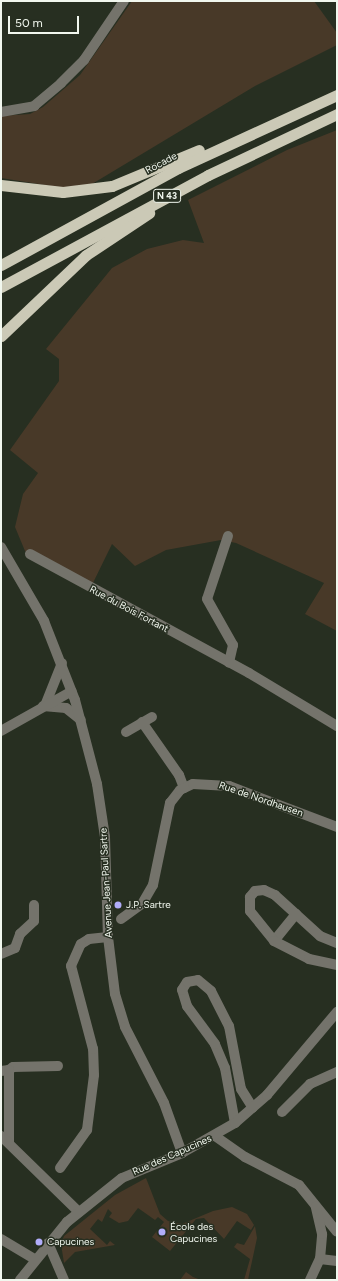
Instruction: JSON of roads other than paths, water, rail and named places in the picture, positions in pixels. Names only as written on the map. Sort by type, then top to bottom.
[{"type":"highway","name":"Rocade","points":[[1,265],[171,171],[269,124],[337,95]]},
{"type":"highway","name":"N 43","points":[[1,287],[208,174],[337,114]]},
{"type":"highway","points":[[1,185],[63,192],[112,186],[269,124]]},
{"type":"highway","points":[[1,336],[86,255],[208,174]]},
{"type":"street","points":[[1,112],[34,106],[62,83],[84,60],[124,1]]},
{"type":"street","points":[[228,536],[206,599],[233,645],[229,663]]},
{"type":"street","name":"Avenue Jean-Paul Sartre","points":[[1,547],[40,614],[62,663],[81,720],[97,784],[105,837],[108,937],[115,994],[125,1027],[164,1104],[182,1153]]},
{"type":"street","name":"Rue du Bois Fortant","points":[[30,554],[229,663],[337,726]]},
{"type":"street","points":[[43,705],[62,663]]},
{"type":"street","points":[[1,731],[43,705],[72,691]]},
{"type":"street","points":[[43,705],[66,708],[81,720]]},
{"type":"street","points":[[126,732],[152,717]]},
{"type":"street","points":[[121,919],[142,904],[153,885],[164,818],[170,803],[184,788],[179,775],[142,722]]},
{"type":"street","name":"Rue de Nordhausen","points":[[184,788],[210,782],[228,786],[337,827]]},
{"type":"street","points":[[337,943],[320,936],[275,895],[264,890],[255,891],[250,897],[250,911],[274,941],[309,959],[337,965]]},
{"type":"street","points":[[1,954],[15,948],[20,934],[34,921],[34,905]]},
{"type":"street","points":[[274,941],[296,914]]},
{"type":"street","points":[[60,1168],[86,1130],[94,1076],[93,1049],[71,966],[81,944],[89,939],[108,937]]},
{"type":"street","points":[[235,1123],[225,1068],[215,1044],[187,1006],[182,990],[187,982],[198,980],[211,990],[229,1026],[241,1089],[253,1108]]},
{"type":"street","name":"Rue des Capucines","points":[[20,1280],[34,1259],[79,1212],[122,1178],[182,1153],[215,1136],[235,1123],[253,1108],[337,1012]]},
{"type":"street","points":[[58,1066],[13,1067],[5,1071],[5,1139],[79,1212]]},
{"type":"street","points":[[282,1112],[310,1084],[337,1072]]},
{"type":"street","points":[[215,1136],[245,1157],[299,1185],[337,1232]]},
{"type":"street","points":[[310,1280],[320,1259],[322,1234],[315,1203]]},
{"type":"street","points":[[1,1239],[34,1259]]},
{"type":"street","points":[[48,1243],[64,1280]]},
{"type":"street","points":[[320,1259],[337,1261]]},
{"type":"place","name":"J.P. Sartre","points":[[118,905]]},
{"type":"place","name":"École des Capucines","points":[[162,1232]]},
{"type":"place","name":"Capucines","points":[[39,1242]]}]
